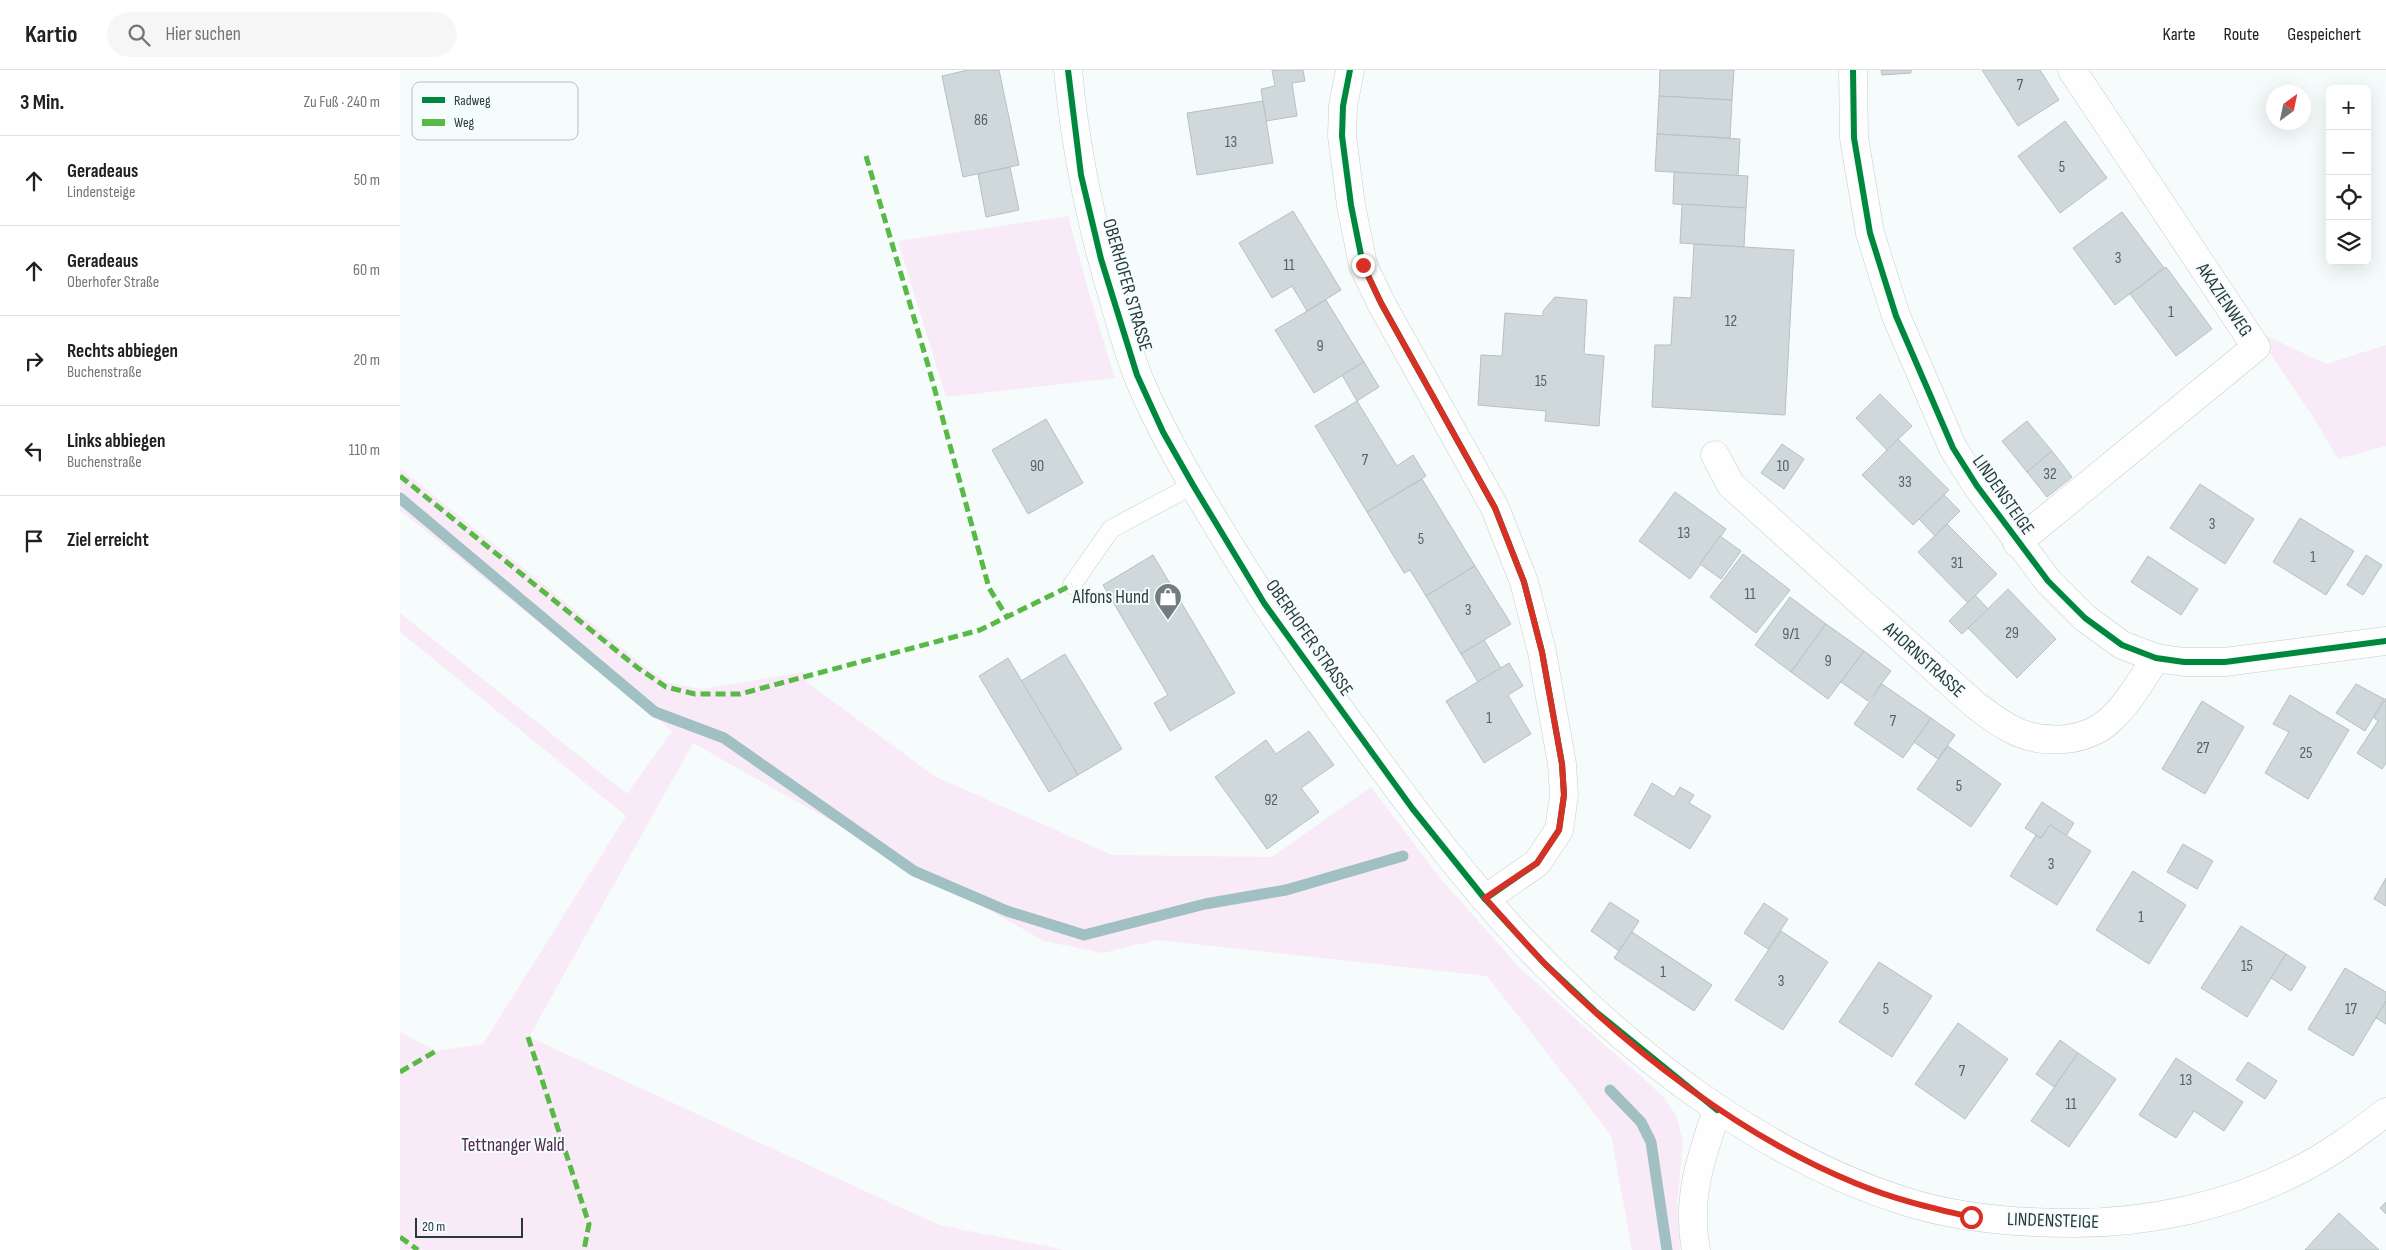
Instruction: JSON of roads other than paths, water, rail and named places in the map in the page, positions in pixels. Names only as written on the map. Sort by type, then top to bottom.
[{"type":"street","name":"OBERHOFER STRASSE","points":[[1068,70],[1081,175],[1115,306],[1138,375],[1163,432],[1264,603],[1412,808],[1485,898],[1544,963],[1595,1011],[1717,1110]]},
{"type":"street","points":[[1350,70],[1343,106],[1342,136],[1351,205],[1363,265],[1381,303],[1495,508],[1524,582],[1542,652],[1562,764],[1564,795],[1559,830],[1537,863],[1485,898]]},
{"type":"street","name":"LINDENSTEIGE","points":[[1853,70],[1854,138],[1870,233],[1896,316],[1953,448],[2017,543],[2048,581],[2085,618],[2122,645],[2156,658],[2184,662],[2225,662],[2386,641]]},
{"type":"street","name":"AKAZIENWEG","points":[[2017,543],[2256,347],[2072,70]]},
{"type":"street","name":"AHORNSTRASSE","points":[[1715,455],[1730,485],[1974,704],[2010,729],[2038,738],[2064,740],[2090,733],[2110,721],[2156,658]]},
{"type":"street","points":[[1696,1250],[1692,1227],[1695,1180],[1717,1110]]},
{"type":"street","name":"LINDENSTEIGE","points":[[1717,1110],[1794,1154],[1854,1183],[1901,1200],[1971,1217],[2035,1223],[2105,1223],[2156,1217],[2213,1203],[2294,1173],[2337,1149],[2386,1112]]},
{"type":"lane","points":[[1072,585],[1111,529],[1193,485]]},
{"type":"waterway","points":[[400,498],[655,712],[724,738],[914,871],[1007,911],[1084,935],[1205,904],[1286,890],[1403,856]]},
{"type":"waterway","points":[[1610,1090],[1641,1122],[1651,1142],[1667,1250]]},
{"type":"place","name":"Alfons Hund","points":[[1168,621]]},
{"type":"park label","name":"Tettnanger Wald","points":[[513,1145]]}]
